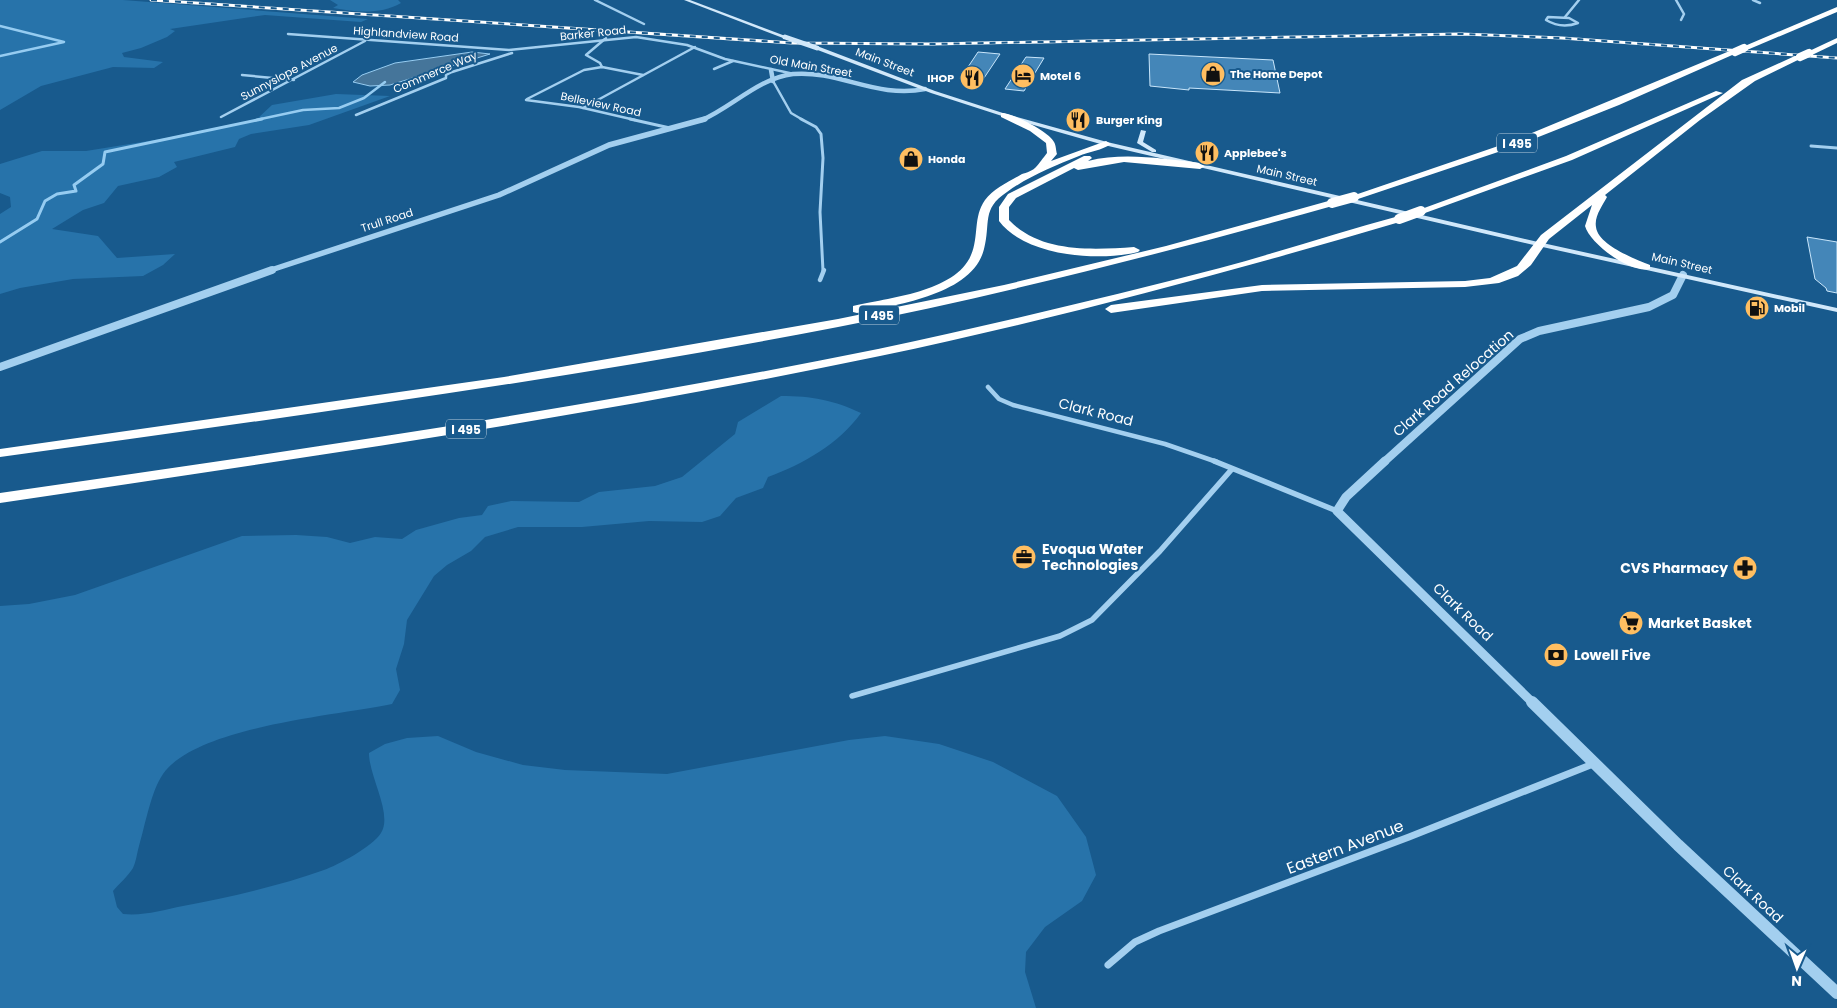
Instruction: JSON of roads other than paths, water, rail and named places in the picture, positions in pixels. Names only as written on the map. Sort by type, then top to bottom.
[{"type":"highway","name":"I 495","points":[[0,453],[532,378],[767,337],[1033,282],[1224,234],[1332,203],[1522,141],[1616,103],[1837,8]]},
{"type":"highway","name":"I 495","points":[[0,498],[468,429],[725,384],[929,343],[1192,280],[1399,219],[1476,193],[1606,144],[1837,40]]},
{"type":"highway","points":[[929,343],[1208,294],[1306,286],[1489,281],[1518,272],[1528,262],[1538,244],[1697,118],[1753,78]]},
{"type":"highway","points":[[532,378],[795,324],[933,289],[958,276],[977,257],[981,246],[984,210],[990,200],[1030,174],[1050,157],[1053,151],[1051,144],[1033,129],[1004,115]]},
{"type":"highway","points":[[1030,174],[1079,151],[1106,144]]},
{"type":"highway","points":[[1106,144],[1094,154],[1018,193],[1007,202],[1003,216],[1006,224],[1032,241],[1049,246],[1088,252],[1141,249],[1224,234]]},
{"type":"highway","points":[[1058,174],[1108,159],[1138,159],[1200,166]]},
{"type":"highway","points":[[1605,192],[1591,221],[1593,234],[1614,252],[1646,267]]},
{"type":"main road","name":"Main Street","points":[[686,0],[925,89],[1004,115],[1106,144],[1538,244],[1837,310]]},
{"type":"main road","points":[[1142,131],[1139,139],[1143,146],[1200,166]]},
{"type":"street","points":[[595,0],[644,24]]},
{"type":"street","points":[[1565,18],[1575,3],[1580,0]]},
{"type":"street","points":[[1676,0],[1684,14],[1681,20]]},
{"type":"street","points":[[1753,0],[1760,3]]},
{"type":"street","points":[[1550,17],[1565,18],[1578,23],[1560,25],[1546,20],[1550,17]]},
{"type":"street","name":"Highlandview Road","points":[[288,34],[522,50]]},
{"type":"street","name":"Barker Road","points":[[522,50],[606,38],[636,37],[672,41],[695,47]]},
{"type":"street","points":[[606,38],[586,55],[600,63],[602,68],[644,75]]},
{"type":"street","name":"Sunnyslope Avenue","points":[[222,117],[295,80],[365,40]]},
{"type":"street","points":[[583,108],[695,47]]},
{"type":"street","name":"Old Main Street","points":[[695,47],[733,61],[770,70],[902,93],[925,89]]},
{"type":"street","name":"Commerce Way","points":[[356,115],[446,78],[446,75],[452,72],[522,50]]},
{"type":"street","points":[[714,69],[733,61]]},
{"type":"street","name":"Belleview Road","points":[[602,68],[578,73],[526,100],[583,108],[671,129]]},
{"type":"street","points":[[770,70],[773,81],[790,112],[816,127],[821,134],[823,158],[820,212],[824,269],[820,280]]},
{"type":"street","name":"Trull Road","points":[[0,368],[307,257],[499,195],[526,185],[576,158],[610,145],[711,116],[773,81],[794,74]]},
{"type":"street","points":[[242,76],[295,80]]},
{"type":"street","points":[[1811,146],[1837,148]]},
{"type":"street","name":"Clark Road Relocation","points":[[1337,512],[1346,497],[1468,383],[1520,339],[1539,331],[1649,308],[1674,295],[1682,275]]},
{"type":"street","name":"Clark Road","points":[[988,387],[1002,400],[1025,410],[1165,444],[1337,512],[1596,762],[1678,845],[1837,993]]},
{"type":"street","points":[[852,696],[1060,636],[1092,620],[1160,551],[1232,469]]},
{"type":"street","name":"Eastern Avenue","points":[[1108,965],[1135,942],[1159,931],[1409,837],[1596,762]]},
{"type":"waterway","points":[[0,26],[64,42],[0,56]]},
{"type":"waterway","points":[[256,120],[303,110],[339,108],[364,98],[385,82]]},
{"type":"waterway","points":[[0,242],[37,219],[45,201],[57,194],[76,191],[74,185],[103,164],[105,152],[262,119]]},
{"type":"railway","points":[[151,0],[792,43],[932,44],[1461,34],[1562,38],[1837,58]]},
{"type":"place","name":"The Home Depot","points":[[1213,74]]},
{"type":"place","name":"Motel 6","points":[[1023,76]]},
{"type":"place","name":"IHOP","points":[[972,78]]},
{"type":"place","name":"Burger King","points":[[1078,120]]},
{"type":"place","name":"Applebee's","points":[[1207,153]]},
{"type":"place","name":"Honda","points":[[911,159]]},
{"type":"place","name":"Mobil","points":[[1757,308]]},
{"type":"place","name":"Evoqua Water Technologies","points":[[1024,557]]},
{"type":"place","name":"CVS Pharmacy","points":[[1745,568]]},
{"type":"place","name":"Market Basket","points":[[1631,623]]},
{"type":"place","name":"Lowell Five","points":[[1556,655]]}]
